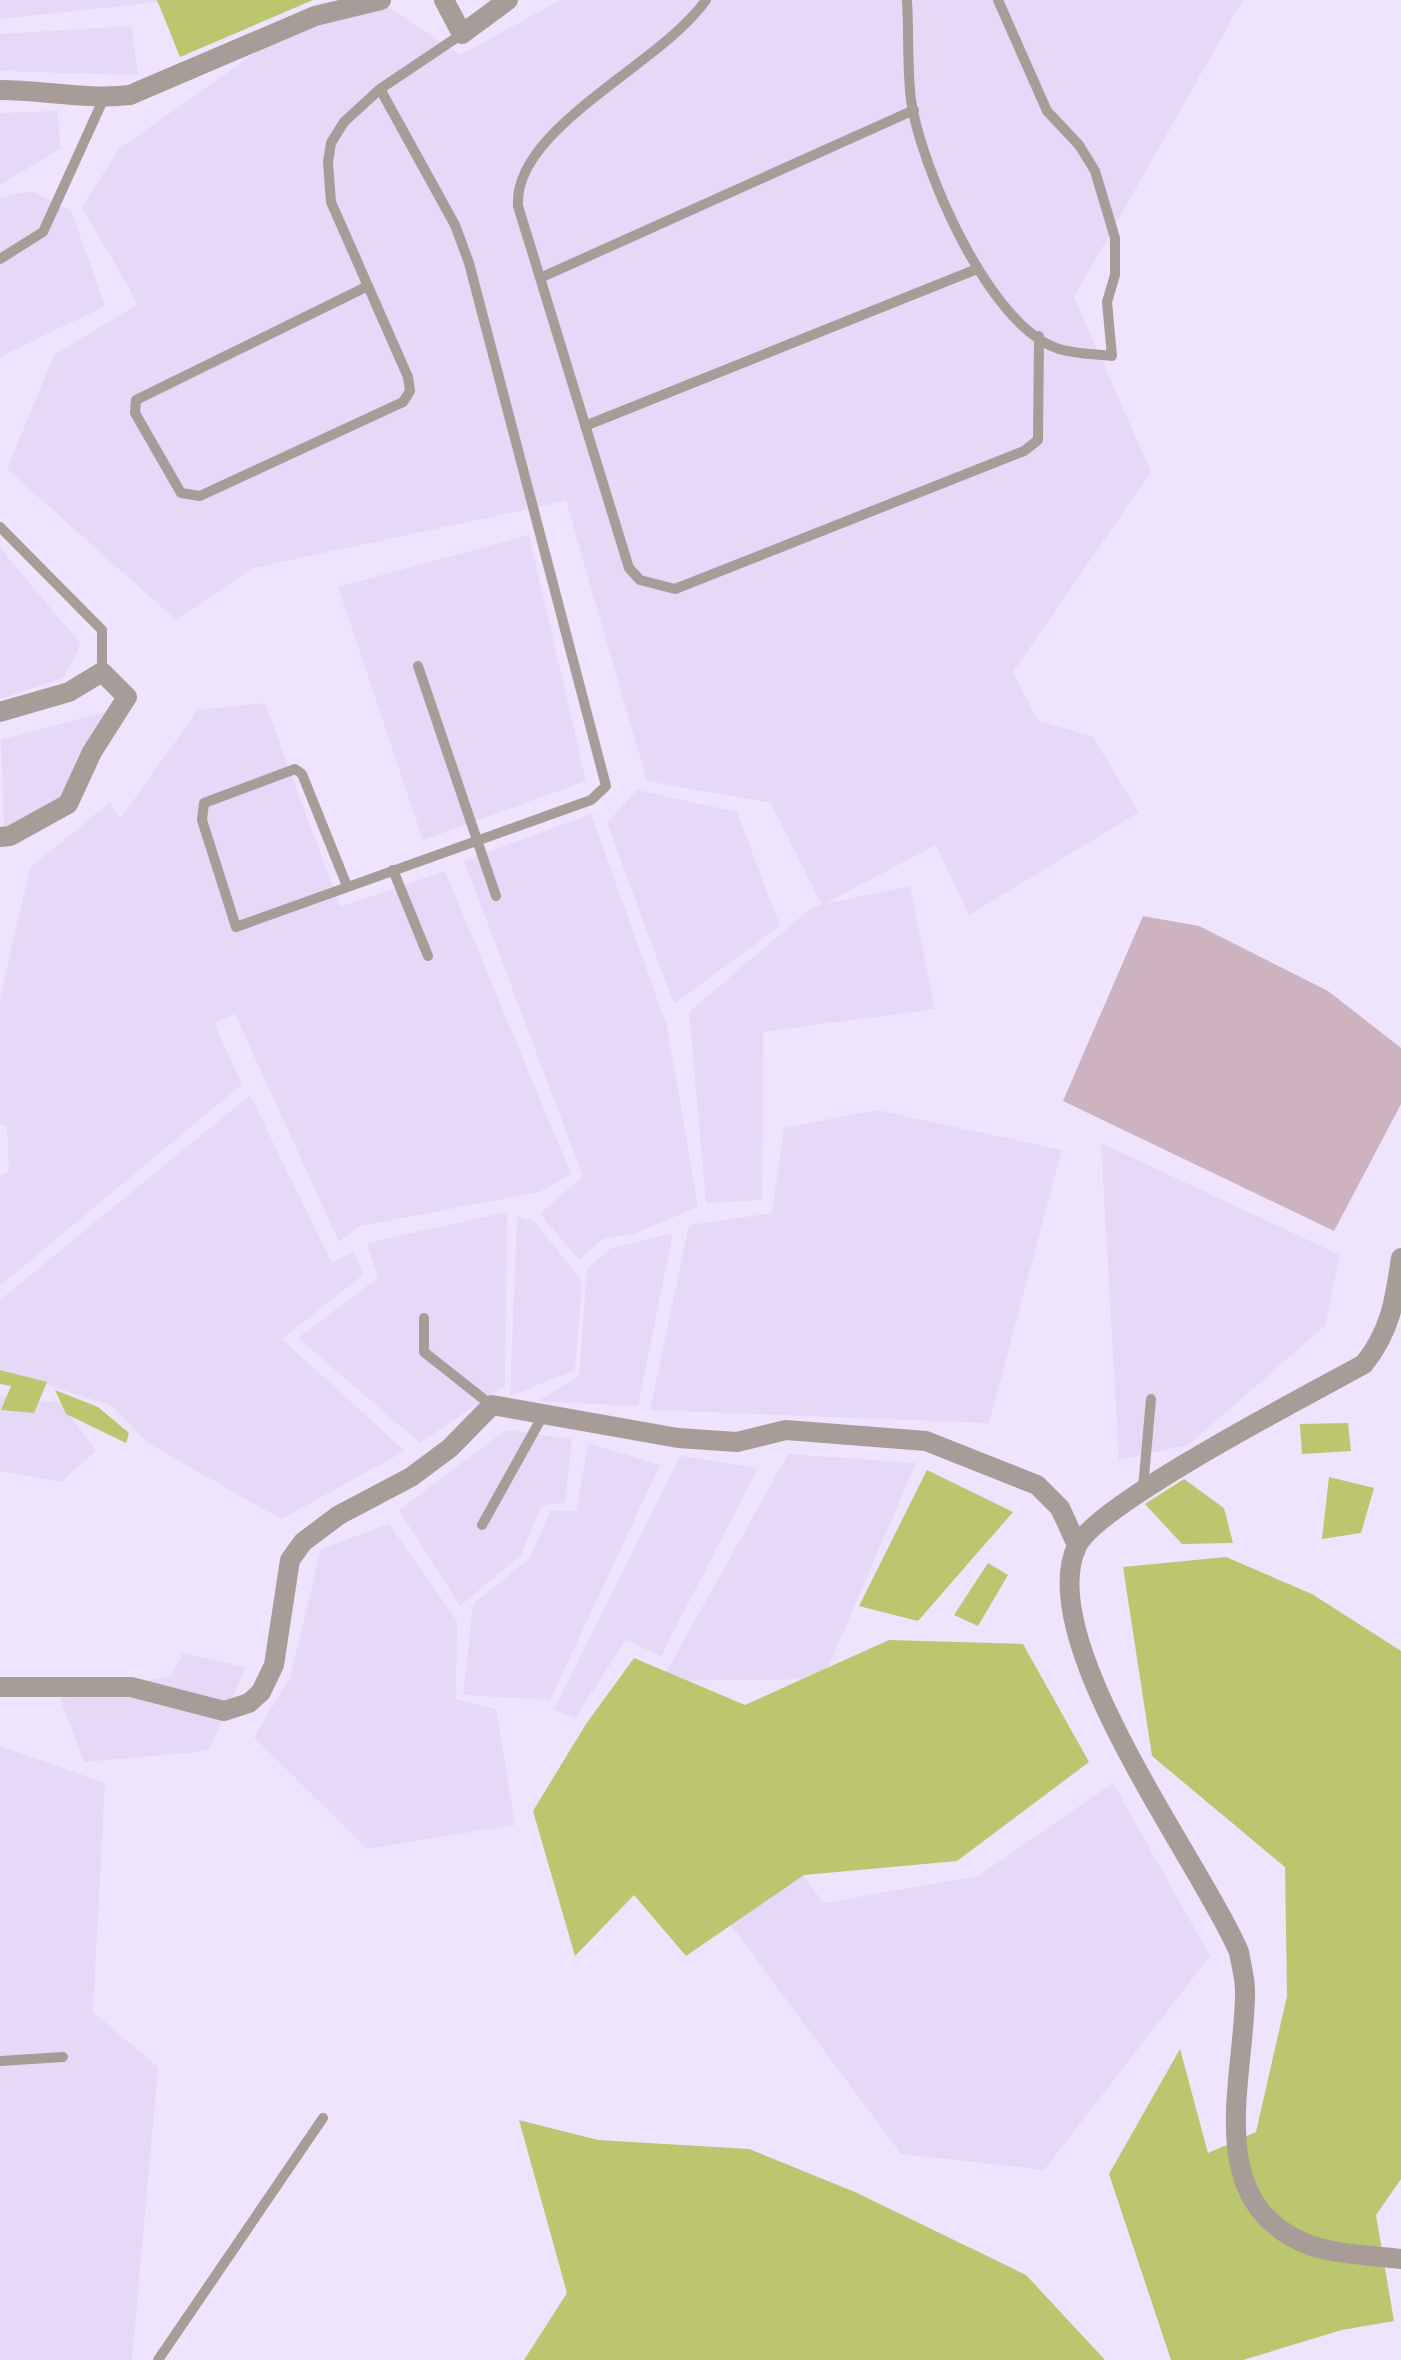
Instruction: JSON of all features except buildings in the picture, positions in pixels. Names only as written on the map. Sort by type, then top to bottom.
[{"type":"street","points":[[0,90],[53,90],[104,98],[130,94],[315,16],[382,0]]},
{"type":"street","points":[[444,0],[462,34],[508,0]]},
{"type":"street","points":[[0,712],[70,692],[102,672],[127,697],[92,752],[68,804],[0,837]]},
{"type":"street","points":[[1077,1545],[1143,1489],[1364,1364],[1382,1341],[1393,1314],[1401,1258]]},
{"type":"street","points":[[0,1686],[131,1687],[224,1710],[249,1703],[261,1692],[274,1665],[290,1560],[303,1542],[339,1515],[412,1477],[450,1448],[492,1406],[737,1442],[786,1430],[926,1441],[1037,1485],[1060,1508],[1077,1545],[1073,1599],[1086,1669],[1107,1715],[1239,1952],[1245,1990],[1235,2096],[1236,2148],[1246,2186],[1268,2221],[1304,2243],[1401,2259]]},
{"type":"lane","points":[[706,0],[663,46],[546,139],[522,172],[518,206],[630,568],[640,580],[676,589],[1024,451],[1038,440],[1039,336]]},
{"type":"lane","points":[[907,0],[914,110],[928,163],[977,269],[1010,315],[1056,348],[1112,356],[1107,302],[1115,275],[1116,238],[1095,172],[1079,145],[1047,112],[998,0]]},
{"type":"lane","points":[[368,286],[136,400],[135,413],[181,493],[200,496],[403,402],[410,391],[408,377],[368,286],[331,202],[328,162],[332,143],[344,122],[380,89],[462,34]]},
{"type":"lane","points":[[346,886],[302,774],[295,769],[204,802],[202,820],[236,927],[591,800],[606,786],[469,263],[455,225],[380,89]]},
{"type":"lane","points":[[0,259],[43,232],[104,98]]},
{"type":"lane","points":[[540,278],[914,110]]},
{"type":"lane","points":[[586,426],[977,269]]},
{"type":"lane","points":[[0,526],[102,630],[102,672]]},
{"type":"lane","points":[[418,666],[496,896]]},
{"type":"lane","points":[[393,870],[428,956]]},
{"type":"lane","points":[[424,1318],[424,1352],[492,1406]]},
{"type":"lane","points":[[1143,1489],[1150,1399]]},
{"type":"lane","points":[[482,1525],[542,1416]]},
{"type":"lane","points":[[0,2061],[64,2058]]},
{"type":"lane","points":[[158,2360],[323,2118]]},
{"type":"shaded area","points":[[0,0],[179,0],[0,19]]},
{"type":"shaded area","points":[[561,0],[1243,0],[1074,297],[1151,472],[1013,672],[1038,721],[1092,736],[1139,812],[969,915],[936,845],[824,904],[910,886],[935,1009],[763,1032],[762,1200],[706,1203],[689,1012],[811,908],[822,905],[771,803],[647,781],[566,501],[253,568],[176,620],[7,469],[54,355],[138,304],[82,207],[119,149],[282,34],[384,4],[460,55]]},
{"type":"shaded area","points":[[131,26],[138,75],[0,71],[0,34]]},
{"type":"shaded area","points":[[57,111],[61,148],[0,185],[0,113]]},
{"type":"shaded area","points":[[30,191],[71,210],[105,306],[0,357],[0,198]]},
{"type":"shaded area","points":[[529,535],[586,781],[423,840],[338,587]]},
{"type":"shaded area","points":[[0,548],[81,644],[63,678],[0,699]]},
{"type":"shaded area","points":[[265,703],[340,907],[445,871],[571,1174],[540,1192],[360,1226],[339,1242],[235,1014],[214,1023],[242,1084],[0,1286],[0,1176],[9,1171],[7,1127],[0,1124],[0,998],[30,868],[110,802],[120,819],[198,710]]},
{"type":"shaded area","points":[[108,711],[84,796],[4,827],[1,740]]},
{"type":"shaded area","points":[[637,790],[737,812],[780,926],[674,1004],[607,823]]},
{"type":"shaded area","points":[[591,814],[667,1026],[698,1207],[633,1234],[604,1238],[579,1260],[540,1214],[583,1176],[464,861]]},
{"type":"shaded area","points":[[250,1095],[332,1263],[354,1251],[363,1275],[282,1339],[405,1451],[281,1519],[148,1443],[112,1406],[0,1369],[0,1300]]},
{"type":"shaded area","points":[[877,1110],[1062,1150],[989,1423],[650,1410],[689,1225],[772,1213],[784,1128]]},
{"type":"shaded area","points":[[1101,1143],[1340,1255],[1325,1326],[1188,1445],[1119,1460]]},
{"type":"shaded area","points":[[507,1212],[505,1386],[420,1443],[298,1338],[378,1278],[367,1243]]},
{"type":"shaded area","points":[[517,1216],[534,1221],[582,1281],[575,1370],[510,1396]]},
{"type":"shaded area","points":[[673,1233],[638,1406],[538,1401],[579,1376],[587,1269],[611,1248]]},
{"type":"shaded area","points":[[0,1395],[61,1403],[96,1451],[61,1482],[0,1471]]},
{"type":"shaded area","points":[[506,1430],[572,1439],[565,1503],[542,1505],[521,1555],[460,1606],[399,1510]]},
{"type":"shaded area","points":[[588,1443],[660,1465],[550,1700],[463,1695],[473,1604],[530,1558],[550,1511],[576,1511]]},
{"type":"shaded area","points":[[788,1454],[916,1463],[823,1679],[661,1681]]},
{"type":"shaded area","points":[[680,1456],[758,1468],[661,1656],[626,1640],[575,1718],[554,1710]]},
{"type":"shaded area","points":[[389,1524],[457,1621],[456,1699],[496,1709],[515,1825],[367,1849],[254,1737],[290,1678],[321,1549]]},
{"type":"shaded area","points":[[183,1653],[246,1667],[208,1751],[84,1762],[60,1698],[171,1676]]},
{"type":"shaded area","points":[[0,1746],[105,1783],[93,2012],[158,2067],[132,2360],[0,2360]]},
{"type":"shaded area","points":[[1113,1783],[1210,1956],[1044,2170],[901,2154],[719,1909],[790,1860],[824,1903],[978,1876]]},
{"type":"green space","points":[[157,0],[313,0],[180,57]]},
{"type":"green space","points":[[0,1370],[47,1382],[34,1413],[1,1410],[11,1386],[0,1384]]},
{"type":"green space","points":[[55,1390],[98,1407],[129,1433],[126,1443],[66,1414]]},
{"type":"green space","points":[[1348,1423],[1351,1451],[1302,1454],[1300,1424]]},
{"type":"green space","points":[[927,1470],[1013,1512],[918,1621],[859,1606]]},
{"type":"green space","points":[[1329,1477],[1374,1488],[1361,1533],[1322,1539]]},
{"type":"green space","points":[[1184,1479],[1224,1508],[1233,1543],[1182,1544],[1145,1504]]},
{"type":"green space","points":[[1226,1557],[1312,1594],[1401,1651],[1401,2179],[1376,2215],[1394,2321],[1342,2330],[1243,2360],[1171,2360],[1109,2174],[1180,2049],[1208,2153],[1256,2132],[1287,1996],[1285,1867],[1152,1756],[1123,1567]]},
{"type":"green space","points":[[988,1563],[1008,1575],[978,1626],[954,1615]]},
{"type":"green space","points":[[889,1640],[1023,1644],[1089,1762],[957,1861],[804,1875],[686,1956],[634,1895],[575,1956],[533,1811],[586,1724],[634,1658],[745,1705]]},
{"type":"green space","points":[[519,2120],[598,2140],[749,2149],[855,2192],[1026,2275],[1105,2360],[524,2360],[567,2293]]}]
